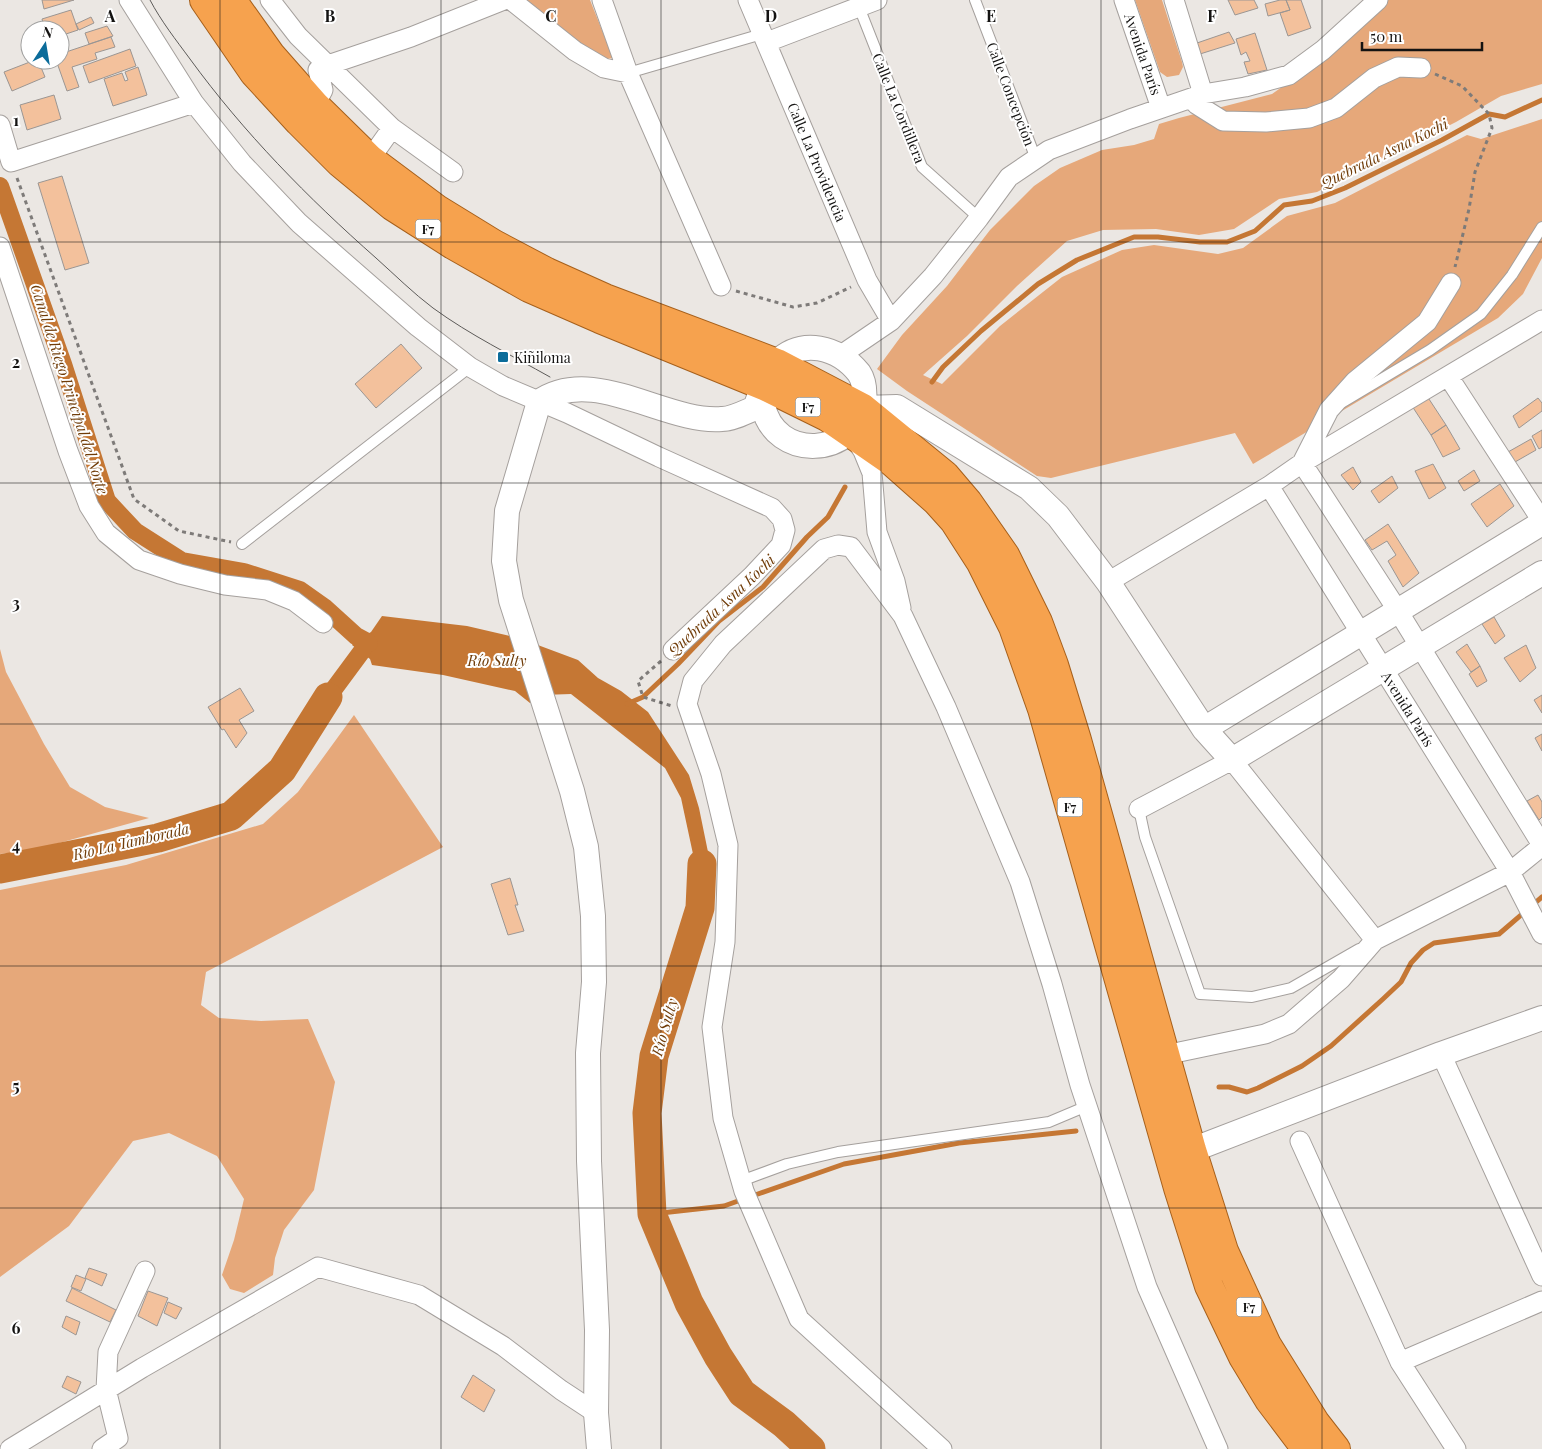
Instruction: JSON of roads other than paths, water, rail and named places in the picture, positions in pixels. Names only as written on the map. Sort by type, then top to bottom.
[{"type":"highway","name":"F7","points":[[204,0],[249,66],[267,87],[340,163],[392,206],[453,245],[529,288],[600,319],[863,408],[945,476],[968,502],[1005,554],[1038,622],[1077,740],[1192,1150],[1224,1251],[1267,1345],[1315,1422],[1336,1449]]},
{"type":"highway","name":"F7","points":[[238,7],[271,55],[315,105],[370,159],[437,209],[494,244],[547,272],[770,375],[913,480],[954,521],[982,564],[1013,627],[1042,709],[1178,1188],[1209,1286],[1243,1357],[1269,1400],[1306,1449]]},
{"type":"street","points":[[129,0],[194,104],[242,163],[299,223],[418,327],[470,368],[503,386],[567,413],[772,508],[782,519],[785,530],[781,545],[752,576],[673,650]]},
{"type":"street","points":[[238,7],[266,0]]},
{"type":"street","points":[[270,0],[298,36],[392,128],[453,172]]},
{"type":"street","points":[[315,105],[323,90],[318,70],[328,64],[411,37],[504,0]]},
{"type":"street","points":[[511,0],[575,51],[604,68],[628,73]]},
{"type":"street","points":[[602,0],[628,73],[721,286]]},
{"type":"street","name":"Calle La Providencia","points":[[748,0],[867,280],[891,321]]},
{"type":"street","points":[[764,38],[877,0]]},
{"type":"street","name":"Avenida París","points":[[1124,0],[1161,108]]},
{"type":"street","points":[[1175,0],[1203,94]]},
{"type":"street","points":[[841,355],[891,321],[932,276],[1009,177],[1049,150],[1203,94],[1246,87],[1289,75],[1323,50],[1378,0]]},
{"type":"street","points":[[1203,94],[1196,104],[1223,121],[1266,122],[1310,118],[1336,108],[1374,78],[1398,66],[1421,68]]},
{"type":"street","points":[[0,125],[11,162],[194,104]]},
{"type":"street","points":[[370,159],[392,128]]},
{"type":"street","points":[[0,247],[68,451],[90,506],[106,533],[140,560],[180,574],[225,585],[267,590],[294,601],[323,623]]},
{"type":"street","points":[[1302,463],[1329,410],[1355,381],[1427,322],[1451,283]]},
{"type":"street","points":[[1108,582],[1270,486],[1302,463],[1542,320]]},
{"type":"street","points":[[599,1449],[596,1413],[597,1330],[589,1161],[588,1053],[594,982],[593,916],[586,847],[572,791],[511,600],[504,561],[506,510],[539,402],[549,395],[574,389],[607,393],[641,401],[697,419],[724,420],[755,408],[770,375],[789,354],[805,348],[824,349],[841,355],[860,375],[865,390],[863,408],[850,432],[835,442],[820,446],[804,446],[789,441],[776,432],[767,419],[763,404],[770,375]]},
{"type":"street","points":[[1204,729],[1542,522],[1448,376]]},
{"type":"street","points":[[863,408],[898,407],[1029,488],[1058,516],[1108,582],[1204,729],[1232,760],[1375,940]]},
{"type":"street","points":[[850,432],[863,451],[872,473],[877,532],[895,581],[903,616]]},
{"type":"street","points":[[1165,1055],[1265,1034],[1289,1024],[1341,979],[1375,940],[1510,872],[1542,845],[1398,611],[1302,463]]},
{"type":"street","name":"Avenida París","points":[[1270,486],[1510,872],[1538,926]]},
{"type":"street","points":[[942,1449],[799,1318],[741,1181],[723,1118],[712,1027],[725,942],[728,845],[712,774],[687,704],[693,681],[723,644],[824,549],[838,545],[851,548],[903,616],[946,707],[1020,882],[1087,1106],[1147,1287],[1218,1449]]},
{"type":"street","points":[[1139,810],[1232,760],[1542,573]]},
{"type":"street","points":[[1192,1150],[1441,1054],[1542,1018]]},
{"type":"street","points":[[1441,1054],[1542,1276]]},
{"type":"street","points":[[1300,1141],[1400,1362],[1456,1449]]},
{"type":"street","points":[[10,1449],[106,1389],[318,1267],[419,1294],[503,1346],[561,1390],[596,1413]]},
{"type":"street","points":[[102,1449],[118,1438],[106,1389],[108,1352],[145,1271]]},
{"type":"street","points":[[1400,1362],[1542,1301]]},
{"type":"lane","name":"Calle Concepción","points":[[975,0],[1036,159]]},
{"type":"lane","name":"Calle La Cordillera","points":[[859,7],[922,167],[979,218]]},
{"type":"lane","points":[[628,73],[764,38]]},
{"type":"lane","points":[[1329,410],[1430,350],[1481,314],[1512,275],[1542,227]]},
{"type":"lane","points":[[242,544],[470,368]]},
{"type":"lane","points":[[1139,810],[1145,837],[1200,994],[1252,998],[1291,988],[1375,940]]},
{"type":"lane","points":[[741,1181],[787,1164],[838,1152],[1049,1122],[1087,1106]]},
{"type":"water","name":"Río Sulty","points":[[382,616],[467,626],[519,638],[578,660],[598,678],[621,691],[648,712],[689,775],[699,808],[708,852],[710,905],[686,902],[693,854],[681,798],[665,768],[571,694],[542,695],[530,703],[515,691],[443,675],[372,665],[370,659],[352,645],[358,633],[366,635],[371,632]]},
{"type":"waterway","name":"Quebrada Asna Kochi","points":[[932,382],[943,367],[981,331],[1038,284],[1077,260],[1134,237],[1227,242],[1255,231],[1284,205],[1312,201],[1345,188],[1442,140],[1489,114],[1505,117],[1542,100]]},
{"type":"waterway","name":"Canal de Riego Principal del Norte","points":[[0,186],[63,364],[107,501],[135,531],[182,561],[244,572],[300,590],[324,607],[356,636],[369,643]]},
{"type":"waterway","name":"Quebrada Asna Kochi","points":[[627,704],[643,697],[719,621],[763,587],[807,537],[828,517],[845,487]]},
{"type":"waterway","name":"Río La Tamborada","points":[[328,697],[362,651]]},
{"type":"waterway","name":"Río La Tamborada","points":[[0,869],[158,838],[231,816],[282,770],[328,697]]},
{"type":"waterway","name":"Río Sulty","points":[[702,864],[700,908],[654,1056],[647,1113],[652,1214],[689,1303],[718,1356],[742,1393],[784,1424],[811,1449]]},
{"type":"waterway","points":[[1219,1087],[1229,1087],[1247,1092],[1302,1066],[1331,1046],[1401,982],[1411,963],[1423,950],[1434,943],[1499,934],[1542,897]]},
{"type":"waterway","points":[[755,1195],[844,1164],[959,1143],[1076,1131]]},
{"type":"waterway","points":[[652,1214],[724,1206],[738,1201]]},
{"type":"tram line","points":[[150,0],[174,38],[232,113],[278,164],[326,212],[404,284],[433,308],[476,336],[550,377]]},
{"type":"place","name":"Kiñiloma","points":[[503,357]]}]
